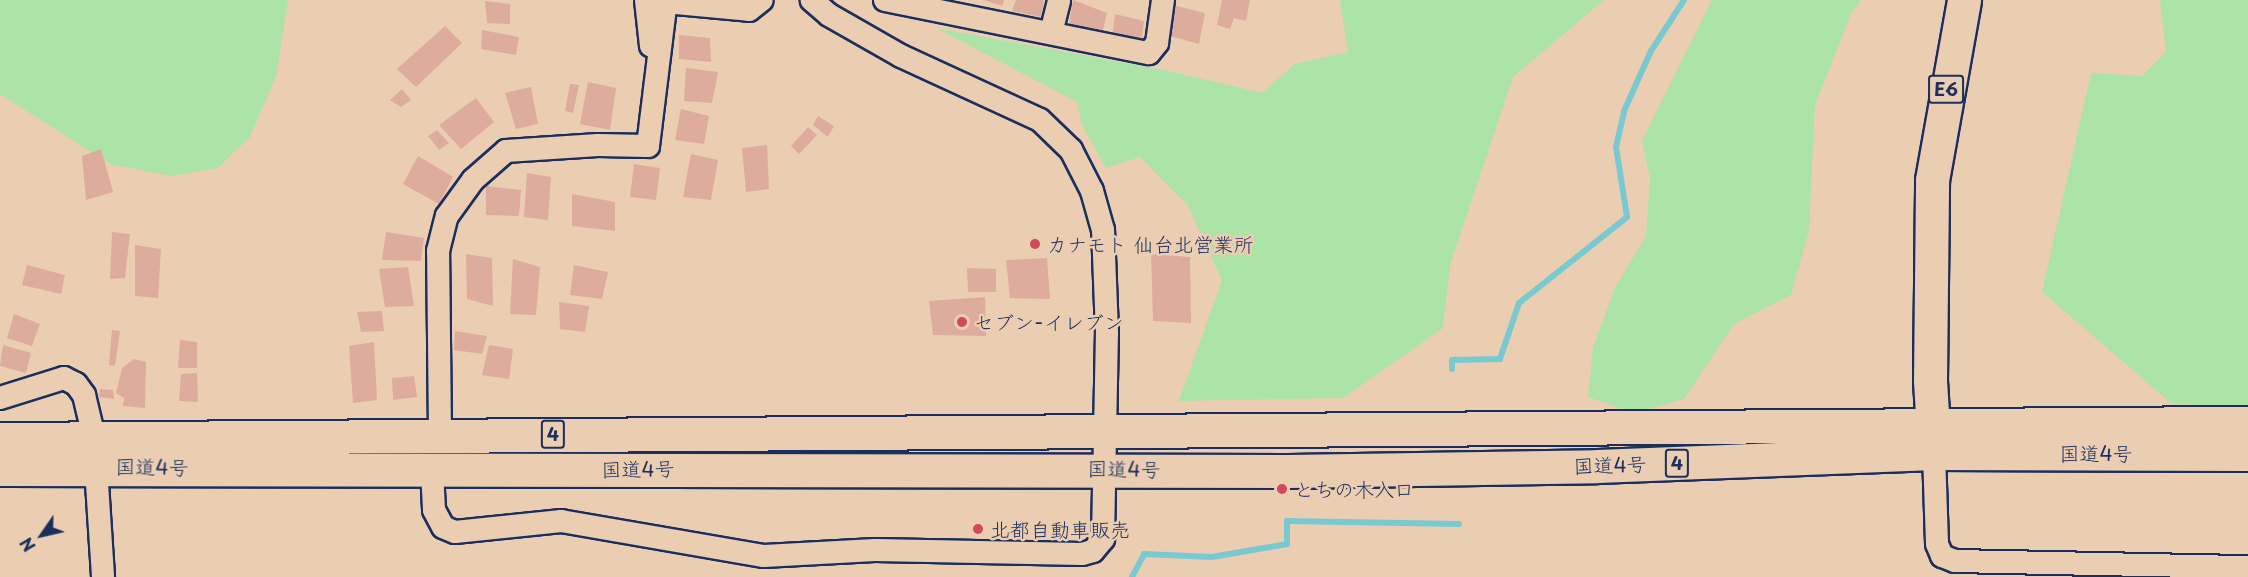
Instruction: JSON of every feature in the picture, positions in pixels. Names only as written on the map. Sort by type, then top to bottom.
[{"type":"highway","name":"E6","points":[[1934,439],[1932,180],[1964,0]]},
{"type":"highway","name":"国道4号","points":[[0,439],[94,452],[432,471],[1597,466],[1934,439],[2248,423]]},
{"type":"highway","name":"国道4号","points":[[0,469],[94,452],[440,434],[1106,431],[1934,439],[2248,454]]},
{"type":"street","points":[[440,434],[438,251],[447,216],[473,180],[506,151],[598,145],[648,146],[655,87],[659,1],[749,10],[762,0]]},
{"type":"street","points":[[432,471],[434,510],[443,526],[455,532],[561,521],[764,556],[875,550],[1082,554],[1093,551],[1103,539],[1106,431],[1103,230],[1092,191],[1071,150],[1040,120],[901,56],[830,15],[812,0]]},
{"type":"street","points":[[885,0],[962,8],[1051,33],[1149,53],[1157,43],[1163,0]]},
{"type":"street","points":[[1051,33],[1059,0]]},
{"type":"street","points":[[0,398],[69,379],[84,395],[94,452],[103,572]]},
{"type":"street","points":[[1934,439],[1937,544],[1942,567],[1955,561],[2248,567]]},
{"type":"green space","points":[[0,0],[288,0],[276,76],[250,137],[218,168],[171,176],[110,164],[0,94]]},
{"type":"green space","points":[[1340,0],[1604,0],[1513,77],[1450,265],[1443,328],[1343,398],[1179,401],[1222,280],[1188,206],[1140,157],[1106,168],[1082,125],[1077,102],[936,28],[1169,71],[1262,93],[1295,64],[1348,52]]},
{"type":"green space","points":[[1712,0],[1861,0],[1851,13],[1815,105],[1809,231],[1791,295],[1734,324],[1684,399],[1634,413],[1588,397],[1593,347],[1615,288],[1646,236],[1650,178],[1642,141]]},
{"type":"green space","points":[[2160,0],[2248,0],[2248,406],[2172,404],[2042,292],[2091,73],[2142,76],[2166,52]]},
{"type":"building","points":[[983,0],[1004,0],[1002,6]]},
{"type":"building","points":[[1016,0],[1044,0],[1041,17],[1012,11]]},
{"type":"building","points":[[1073,0],[1107,13],[1102,35],[1069,25]]},
{"type":"building","points":[[1222,0],[1250,0],[1246,21],[1234,18],[1230,29],[1217,25]]},
{"type":"building","points":[[485,1],[510,4],[510,24],[487,23]]},
{"type":"building","points":[[1176,6],[1205,13],[1199,44],[1170,36]]},
{"type":"building","points":[[1115,14],[1144,21],[1141,45],[1112,37]]},
{"type":"building","points":[[445,26],[462,43],[416,87],[397,69]]},
{"type":"building","points":[[482,30],[519,37],[516,55],[481,49]]},
{"type":"building","points":[[679,35],[710,38],[711,62],[679,59]]},
{"type":"building","points":[[686,68],[718,72],[712,103],[684,101]]},
{"type":"building","points":[[588,82],[616,88],[610,130],[580,124]]},
{"type":"building","points":[[570,84],[579,85],[573,113],[565,111]]},
{"type":"building","points":[[531,87],[538,124],[516,129],[505,93]]},
{"type":"building","points":[[402,89],[411,100],[401,107],[390,100]]},
{"type":"building","points":[[476,98],[494,122],[461,149],[439,125]]},
{"type":"building","points":[[681,109],[709,116],[704,144],[675,140]]},
{"type":"building","points":[[818,116],[834,126],[828,137],[813,125]]},
{"type":"building","points":[[808,127],[817,135],[799,154],[791,146]]},
{"type":"building","points":[[437,130],[449,143],[439,150],[428,136]]},
{"type":"building","points":[[767,145],[769,189],[746,192],[742,148]]},
{"type":"building","points":[[101,149],[113,192],[86,200],[82,156]]},
{"type":"building","points":[[691,154],[718,160],[711,200],[683,197]]},
{"type":"building","points":[[418,156],[453,177],[439,204],[403,184]]},
{"type":"building","points":[[634,164],[660,168],[656,200],[630,197]]},
{"type":"building","points":[[527,173],[551,177],[548,220],[524,217]]},
{"type":"building","points":[[486,186],[521,190],[519,216],[486,215]]},
{"type":"building","points":[[572,194],[615,202],[615,231],[572,226]]},
{"type":"building","points":[[112,232],[130,234],[125,278],[110,279]]},
{"type":"building","points":[[386,232],[424,238],[421,261],[382,260]]},
{"type":"building","points":[[135,245],[161,249],[158,298],[135,296]]},
{"type":"building","points":[[466,254],[492,258],[493,306],[467,299]]},
{"type":"building","points":[[1151,254],[1190,257],[1191,323],[1153,321]]},
{"type":"building","points":[[1047,258],[1050,299],[1010,298],[1006,260]]},
{"type":"building","points":[[513,259],[540,267],[536,315],[510,314]]},
{"type":"building","points":[[27,265],[65,275],[61,294],[22,285]]},
{"type":"building","points":[[574,265],[608,272],[602,299],[570,295]]},
{"type":"building","points":[[408,267],[414,306],[385,307],[379,269]]},
{"type":"building","points":[[967,268],[996,269],[996,292],[968,292]]},
{"type":"building","points":[[985,297],[986,336],[933,335],[929,301]]},
{"type":"building","points":[[559,302],[589,306],[585,332],[560,329]]},
{"type":"building","points":[[382,311],[384,331],[361,332],[357,312]]},
{"type":"building","points":[[14,314],[40,324],[32,346],[7,338]]},
{"type":"building","points":[[112,330],[120,331],[115,366],[109,365]]},
{"type":"building","points":[[455,331],[487,336],[482,354],[454,350]]},
{"type":"building","points":[[180,340],[197,342],[197,368],[178,368]]},
{"type":"building","points":[[374,342],[377,400],[353,403],[349,346]]},
{"type":"building","points":[[3,345],[31,353],[26,373],[0,366]]},
{"type":"building","points":[[489,345],[513,349],[509,379],[482,375]]},
{"type":"building","points":[[134,359],[146,362],[145,408],[123,406],[124,398],[116,393],[122,368]]},
{"type":"building","points":[[197,373],[198,402],[179,401],[181,374]]},
{"type":"building","points":[[414,376],[417,397],[393,400],[392,378]]},
{"type":"building","points":[[100,389],[113,390],[114,399],[99,397]]},
{"type":"waterway","points":[[1452,369],[1452,360],[1500,359],[1519,303],[1627,217],[1616,147],[1624,111],[1651,51],[1684,0]]},
{"type":"waterway","points":[[1132,577],[1144,554],[1212,557],[1287,544],[1287,521],[1459,524]]},
{"type":"place","name":"カナモト 仙台北営業所","points":[[1035,244]]},
{"type":"place","name":"セブン-イレブン","points":[[962,322]]},
{"type":"place","name":"とちの木入口","points":[[1282,489]]},
{"type":"place","name":"北都自動車販売","points":[[978,529]]}]
